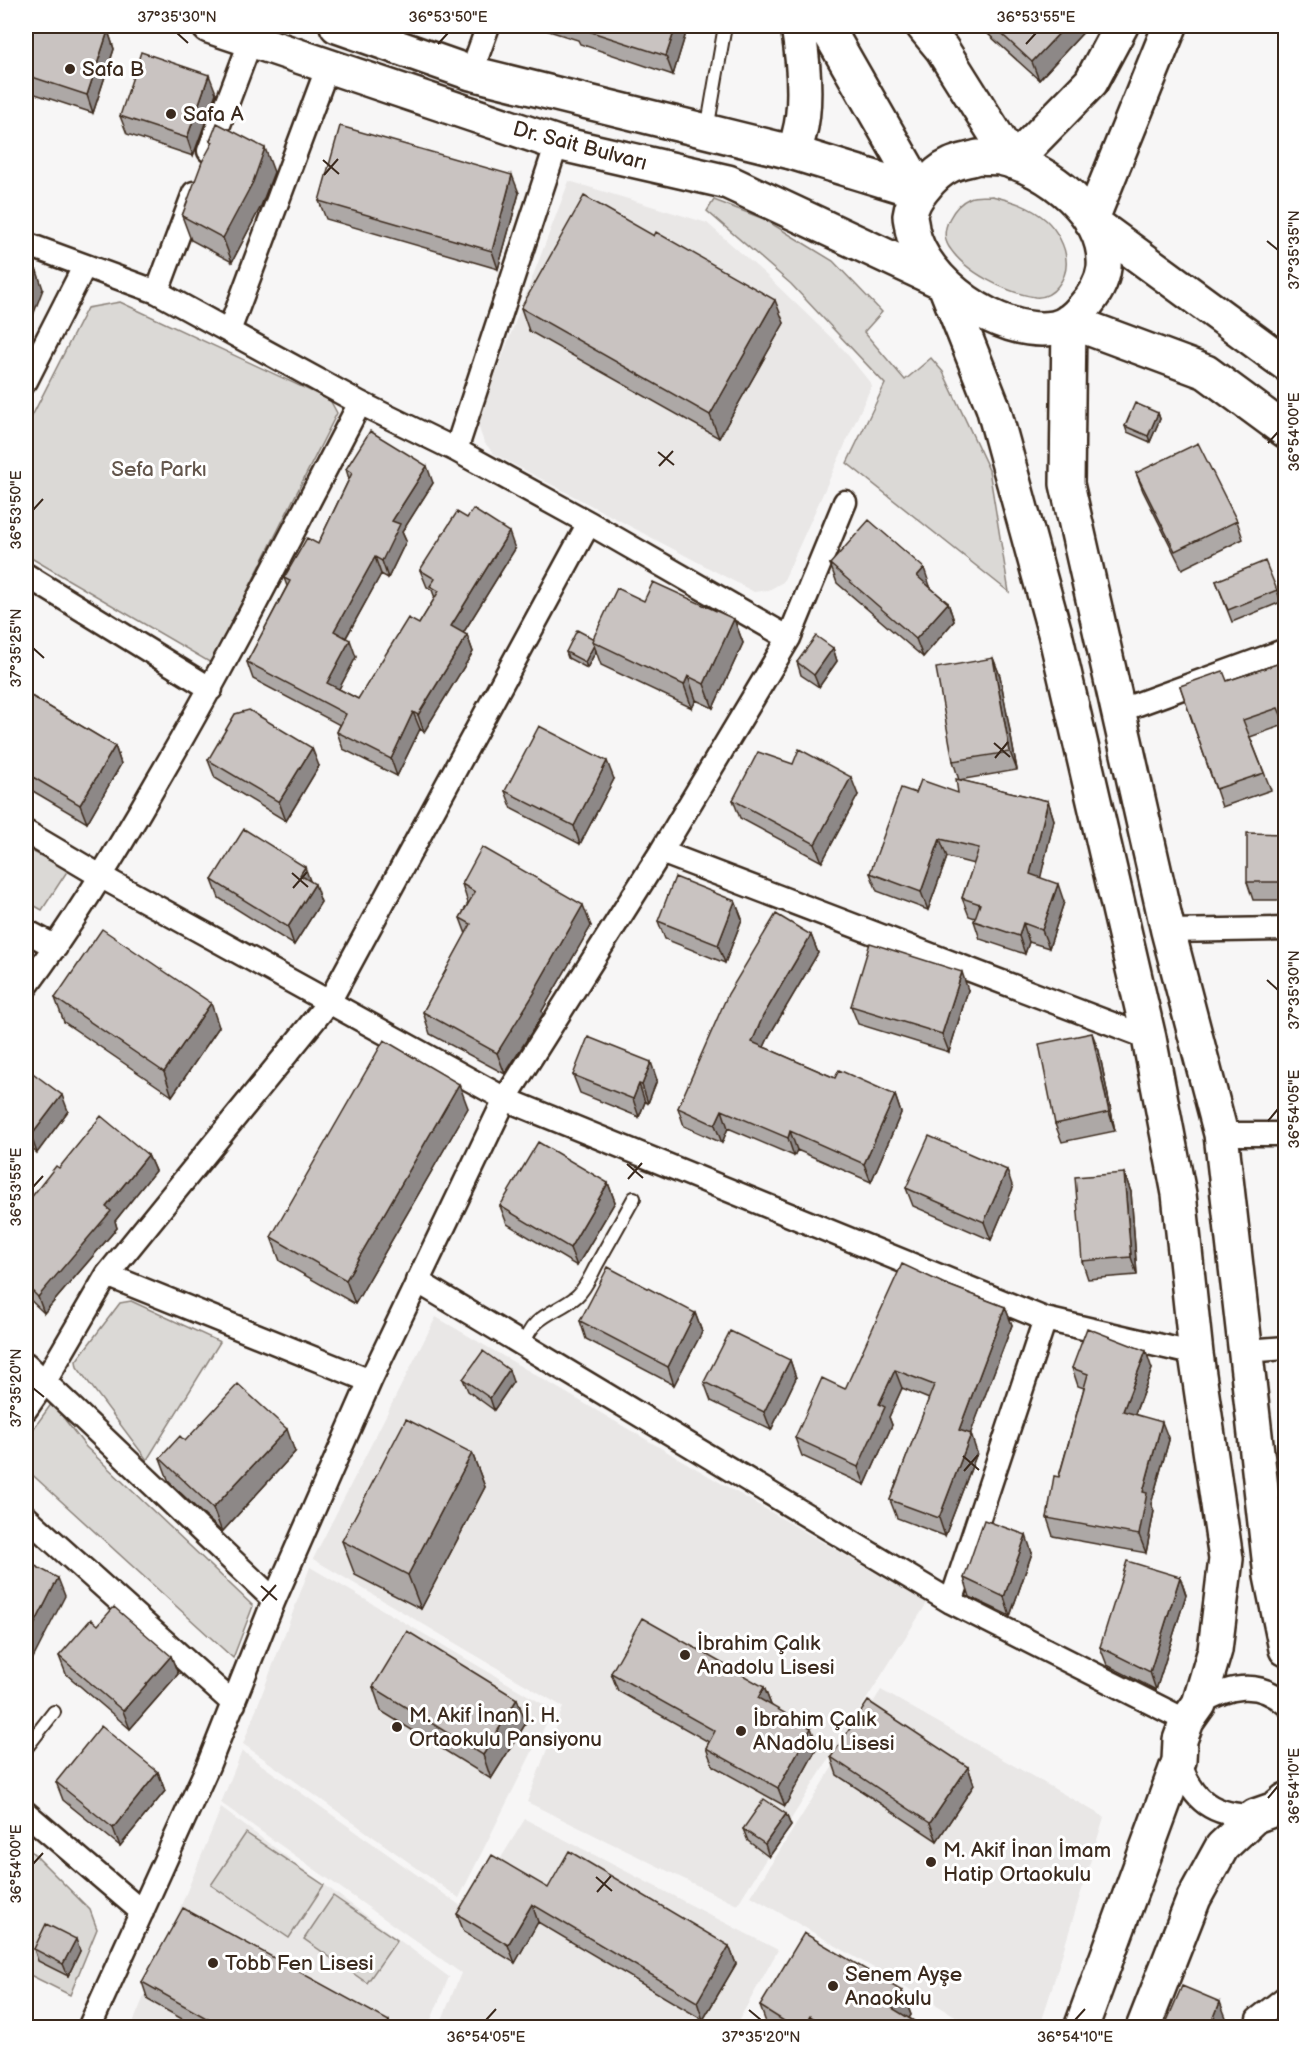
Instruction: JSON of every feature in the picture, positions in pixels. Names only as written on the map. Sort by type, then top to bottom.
[{"type":"main road","name":"Dr. Sait Bulvarı","points":[[209,26],[556,144],[728,182],[944,283]]},
{"type":"main road","name":"Dr. Sait Bulvarı","points":[[337,26],[471,73],[791,152],[921,192]]},
{"type":"main road","points":[[791,152],[800,135],[803,102],[802,55],[798,26]]},
{"type":"main road","points":[[826,26],[921,192]]},
{"type":"main road","points":[[924,26],[942,49],[1013,162]]},
{"type":"main road","points":[[1013,162],[1091,82],[1121,26]]},
{"type":"main road","points":[[1091,221],[1170,26]]},
{"type":"main road","points":[[978,157],[1000,158],[1013,162],[1044,176],[1066,192],[1085,210],[1098,231],[1103,251],[1104,270],[1095,293],[1078,314],[1055,328],[1030,327],[1002,321],[976,309],[944,283],[923,257],[914,240],[910,216],[917,197],[932,178],[952,164],[978,157]]},
{"type":"main road","points":[[1091,221],[1286,364]]},
{"type":"main road","points":[[944,283],[993,407],[1055,633],[1149,1038],[1179,1194],[1196,1354],[1226,1559],[1215,1650],[1193,1712],[1180,1740],[1179,1761],[1081,2028]]},
{"type":"main road","points":[[1069,321],[1206,372],[1286,431]]},
{"type":"main road","points":[[1069,321],[1067,484],[1168,931],[1221,1134],[1286,1649]]},
{"type":"main road","points":[[1143,2028],[1194,1898],[1222,1847],[1275,1809]]},
{"type":"street","points":[[471,73],[488,26]]},
{"type":"street","points":[[157,292],[251,40]]},
{"type":"street","points":[[229,331],[328,66]]},
{"type":"street","points":[[456,450],[556,144]]},
{"type":"street","points":[[26,244],[157,292],[360,403],[456,450],[589,523],[789,638]]},
{"type":"street","points":[[26,381],[84,267]]},
{"type":"street","points":[[26,987],[56,947],[102,877],[211,688],[360,403]]},
{"type":"street","points":[[89,2028],[234,1704],[274,1600],[370,1381],[505,1099],[661,852],[789,638],[845,502]]},
{"type":"street","points":[[26,1409],[44,1383],[107,1275],[329,1002],[589,523]]},
{"type":"street","points":[[26,575],[211,688]]},
{"type":"street","points":[[1119,711],[1286,650]]},
{"type":"street","points":[[26,832],[102,877],[505,1099],[1045,1319],[1196,1354]]},
{"type":"street","points":[[661,852],[1149,1038]]},
{"type":"street","points":[[1168,931],[1286,929]]},
{"type":"street","points":[[26,931],[56,947]]},
{"type":"street","points":[[1221,1134],[1286,1134]]},
{"type":"street","points":[[107,1275],[370,1381]]},
{"type":"street","points":[[417,1281],[951,1602],[1193,1712],[1217,1693],[1237,1688],[1258,1689],[1286,1704]]},
{"type":"street","points":[[951,1602],[1045,1319]]},
{"type":"street","points":[[1247,1351],[1286,1348]]},
{"type":"street","points":[[26,1364],[274,1600]]},
{"type":"street","points":[[26,1517],[234,1704]]},
{"type":"street","points":[[1179,1761],[1186,1781],[1198,1798],[1215,1810],[1235,1816],[1275,1809]]},
{"type":"street","points":[[26,1813],[142,1912]]},
{"type":"street","points":[[1258,2028],[1258,2019],[1286,1997]]},
{"type":"lane","points":[[707,131],[725,26]]},
{"type":"lane","points":[[524,1346],[526,1338],[539,1320],[549,1312],[568,1303],[583,1290],[634,1198]]},
{"type":"lane","points":[[26,1748],[54,1712]]},
{"type":"shaded area","points":[[569,181],[707,223],[765,274],[843,349],[872,385],[783,582],[769,590],[754,592],[494,454],[484,442],[477,423]]},
{"type":"shaded area","name":"İbrahim Çalık Anadolu Lisesi","points":[[436,1317],[927,1603],[737,1905],[527,1802],[563,1707],[313,1559]]},
{"type":"shaded area","name":"M. Akif İnan İ. H. Ortaokulu Pansiyonu","points":[[310,1567],[553,1710],[459,1898],[243,1744]]},
{"type":"shaded area","name":"M. Akif İnan İmam Hatip Ortaokulu","points":[[881,1690],[1104,1817],[1040,2027],[974,2027],[751,1896]]},
{"type":"shaded area","points":[[242,1751],[468,1911],[525,1819],[778,1950],[735,2027],[439,2027],[461,1973],[221,1803]]},
{"type":"shaded area","points":[[221,1808],[449,1977],[428,2027],[131,2028]]},
{"type":"green space","points":[[992,196],[1034,211],[1050,224],[1060,238],[1066,255],[1065,274],[1058,286],[1048,295],[1035,297],[1024,295],[1000,286],[965,265],[949,247],[945,233],[949,219],[958,206],[970,198]]},
{"type":"green space","points":[[714,200],[764,219],[833,261],[882,312],[864,332],[905,380],[931,358],[943,372],[989,470],[1009,592],[847,463],[885,384],[791,284],[707,211]]},
{"type":"green space","name":"Sefa Parkı","points":[[120,302],[330,400],[337,413],[211,663],[26,555],[26,428],[87,308]]},
{"type":"green space","points":[[26,848],[68,870],[42,910],[26,901]]},
{"type":"green space","points":[[131,1301],[220,1342],[147,1460],[77,1367],[76,1361],[120,1303]]},
{"type":"green space","points":[[52,1403],[86,1447],[253,1606],[233,1658],[26,1469],[26,1439]]},
{"type":"green space","points":[[246,1833],[324,1885],[289,1938],[211,1885]]},
{"type":"green space","points":[[26,1846],[90,1910],[97,1929],[70,1995],[26,1973]]},
{"type":"green space","points":[[333,1896],[397,1940],[367,1983],[304,1939]]},
{"type":"building","name":"Safa B","points":[[34,26],[90,26],[108,31],[87,95],[26,75],[26,50]]},
{"type":"building","points":[[573,26],[676,26],[666,56]]},
{"type":"building","points":[[993,26],[1066,26],[1032,62]]},
{"type":"building","name":"Safa A","points":[[141,52],[209,75],[187,138],[120,116]]},
{"type":"building","points":[[217,123],[265,148],[253,182],[223,238],[182,216],[202,162],[213,142],[210,141]]},
{"type":"building","points":[[340,126],[512,175],[492,251],[319,201]]},
{"type":"building","points":[[584,196],[654,236],[656,232],[775,300],[710,415],[521,308]]},
{"type":"building","points":[[26,267],[37,271],[26,300]]},
{"type":"building","points":[[1135,403],[1158,413],[1148,436],[1125,426]]},
{"type":"building","points":[[370,431],[427,466],[392,521],[400,524],[382,561],[375,557],[334,631],[350,640],[327,683],[358,699],[408,618],[419,624],[439,591],[430,586],[435,579],[420,570],[457,512],[467,518],[473,509],[509,532],[451,626],[467,635],[418,715],[413,712],[391,759],[337,732],[346,714],[247,662],[290,581],[284,578],[307,538],[318,544],[352,473],[346,469]]},
{"type":"building","points":[[1198,443],[1237,521],[1175,551],[1136,473]]},
{"type":"building","points":[[869,520],[924,568],[917,576],[948,603],[916,639],[830,564]]},
{"type":"building","points":[[1265,561],[1277,590],[1228,610],[1216,581]]},
{"type":"building","points":[[653,582],[734,619],[704,684],[688,676],[684,685],[592,641],[617,588],[644,601]]},
{"type":"building","points":[[577,630],[594,639],[592,641],[594,645],[585,662],[566,652]]},
{"type":"building","points":[[816,636],[833,648],[814,675],[797,662]]},
{"type":"building","points":[[993,658],[1010,752],[953,761],[936,668]]},
{"type":"building","points":[[1286,661],[1286,726],[1278,708],[1243,720],[1264,773],[1216,789],[1180,686],[1223,671],[1227,681]]},
{"type":"building","points":[[26,693],[115,746],[80,805],[26,773]]},
{"type":"building","points":[[249,710],[312,748],[279,802],[208,760],[235,714]]},
{"type":"building","points":[[539,726],[607,761],[574,826],[505,791]]},
{"type":"building","points":[[799,749],[851,777],[815,844],[733,800],[758,752],[793,764]]},
{"type":"building","points":[[956,779],[1048,801],[1030,874],[1058,884],[1042,930],[1023,923],[1019,936],[974,921],[980,904],[962,898],[979,848],[940,839],[921,892],[870,873],[901,788],[916,793],[921,780],[958,793]]},
{"type":"building","points":[[244,829],[305,867],[300,875],[315,884],[288,927],[212,880]]},
{"type":"building","points":[[1247,833],[1286,834],[1286,882],[1247,882]]},
{"type":"building","points":[[482,847],[583,905],[535,992],[497,1053],[423,1012],[471,924],[460,918],[475,892],[462,884]]},
{"type":"building","points":[[675,877],[735,901],[718,945],[658,921]]},
{"type":"building","points":[[776,914],[811,935],[763,1016],[752,1042],[835,1078],[839,1070],[895,1095],[864,1164],[790,1131],[788,1138],[722,1110],[715,1125],[678,1108],[728,994]]},
{"type":"building","points":[[102,929],[211,1003],[164,1072],[55,998]]},
{"type":"building","points":[[870,943],[962,972],[942,1034],[851,1006]]},
{"type":"building","points":[[1092,1033],[1109,1112],[1055,1124],[1039,1044]]},
{"type":"building","points":[[588,1037],[651,1062],[642,1085],[639,1084],[633,1099],[573,1075]]},
{"type":"building","points":[[384,1040],[459,1084],[346,1280],[271,1237]]},
{"type":"building","points":[[26,1068],[62,1095],[31,1136],[26,1132]]},
{"type":"building","points":[[101,1116],[148,1155],[106,1207],[111,1211],[38,1297],[26,1285],[26,1204],[56,1166],[59,1168]]},
{"type":"building","points":[[929,1136],[1007,1170],[984,1222],[906,1188]]},
{"type":"building","points":[[538,1142],[608,1183],[570,1248],[500,1206]]},
{"type":"building","points":[[1124,1173],[1131,1257],[1082,1261],[1075,1177]]},
{"type":"building","points":[[902,1264],[945,1284],[1005,1307],[959,1430],[971,1434],[939,1518],[890,1500],[934,1385],[895,1370],[879,1404],[885,1407],[858,1467],[795,1438],[822,1378],[845,1389]]},
{"type":"building","points":[[608,1267],[695,1313],[668,1367],[580,1321]]},
{"type":"building","points":[[1087,1328],[1146,1351],[1123,1411],[1162,1422],[1143,1492],[1147,1493],[1139,1535],[1047,1518],[1054,1476],[1059,1477],[1088,1374],[1072,1368]]},
{"type":"building","points":[[730,1331],[790,1360],[764,1412],[704,1382]]},
{"type":"building","points":[[483,1351],[509,1370],[490,1398],[463,1379]]},
{"type":"building","points":[[238,1384],[287,1429],[213,1508],[160,1458],[180,1436],[185,1441]]},
{"type":"building","points":[[406,1419],[472,1453],[408,1575],[342,1541]]},
{"type":"building","points":[[984,1520],[1026,1535],[1004,1597],[964,1578]]},
{"type":"building","points":[[26,1561],[58,1578],[26,1641]]},
{"type":"building","points":[[1127,1561],[1180,1577],[1150,1672],[1100,1647]]},
{"type":"building","points":[[114,1607],[171,1656],[123,1711],[59,1656],[91,1619],[98,1625]]},
{"type":"building","name":"İbrahim Çalık ANadolu Lisesi","points":[[642,1618],[764,1687],[758,1698],[811,1728],[778,1788],[706,1748],[715,1731],[611,1673]]},
{"type":"building","points":[[407,1631],[517,1699],[483,1755],[373,1687]]},
{"type":"building","points":[[868,1701],[968,1767],[930,1823],[831,1757]]},
{"type":"building","points":[[101,1726],[158,1772],[113,1828],[56,1782]]},
{"type":"building","points":[[764,1799],[786,1814],[765,1844],[743,1829]]},
{"type":"building","points":[[569,1851],[729,1946],[697,2002],[532,1904],[508,1945],[457,1914],[492,1855],[548,1888]]},
{"type":"building","name":"Tobb Fen Lisesi","points":[[183,1908],[389,2021],[385,2028],[224,2028],[142,1982]]},
{"type":"building","points":[[46,1924],[76,1939],[63,1964],[34,1949]]},
{"type":"building","name":"Senem Ayşe Anaokulu","points":[[804,1933],[902,1991],[892,2008],[925,2028],[830,2028],[810,2016],[803,2028],[795,2028],[760,2006]]},
{"type":"building","points":[[1182,1986],[1220,2002],[1213,2020],[1222,2023],[1220,2028],[1164,2028]]},
{"type":"building","points":[[1280,2017],[1286,2017],[1286,2028],[1281,2028]]},
{"type":"place","name":"Safa B","points":[[70,69]]},
{"type":"place","name":"Safa A","points":[[171,114]]},
{"type":"place","name":"İbrahim Çalık Anadolu Lisesi","points":[[685,1655]]},
{"type":"place","name":"M. Akif İnan İ. H. Ortaokulu Pansiyonu","points":[[397,1727]]},
{"type":"place","name":"İbrahim Çalık ANadolu Lisesi","points":[[741,1731]]},
{"type":"place","name":"M. Akif İnan İmam Hatip Ortaokulu","points":[[931,1862]]},
{"type":"place","name":"Tobb Fen Lisesi","points":[[213,1963]]},
{"type":"place","name":"Senem Ayşe Anaokulu","points":[[833,1986]]}]
